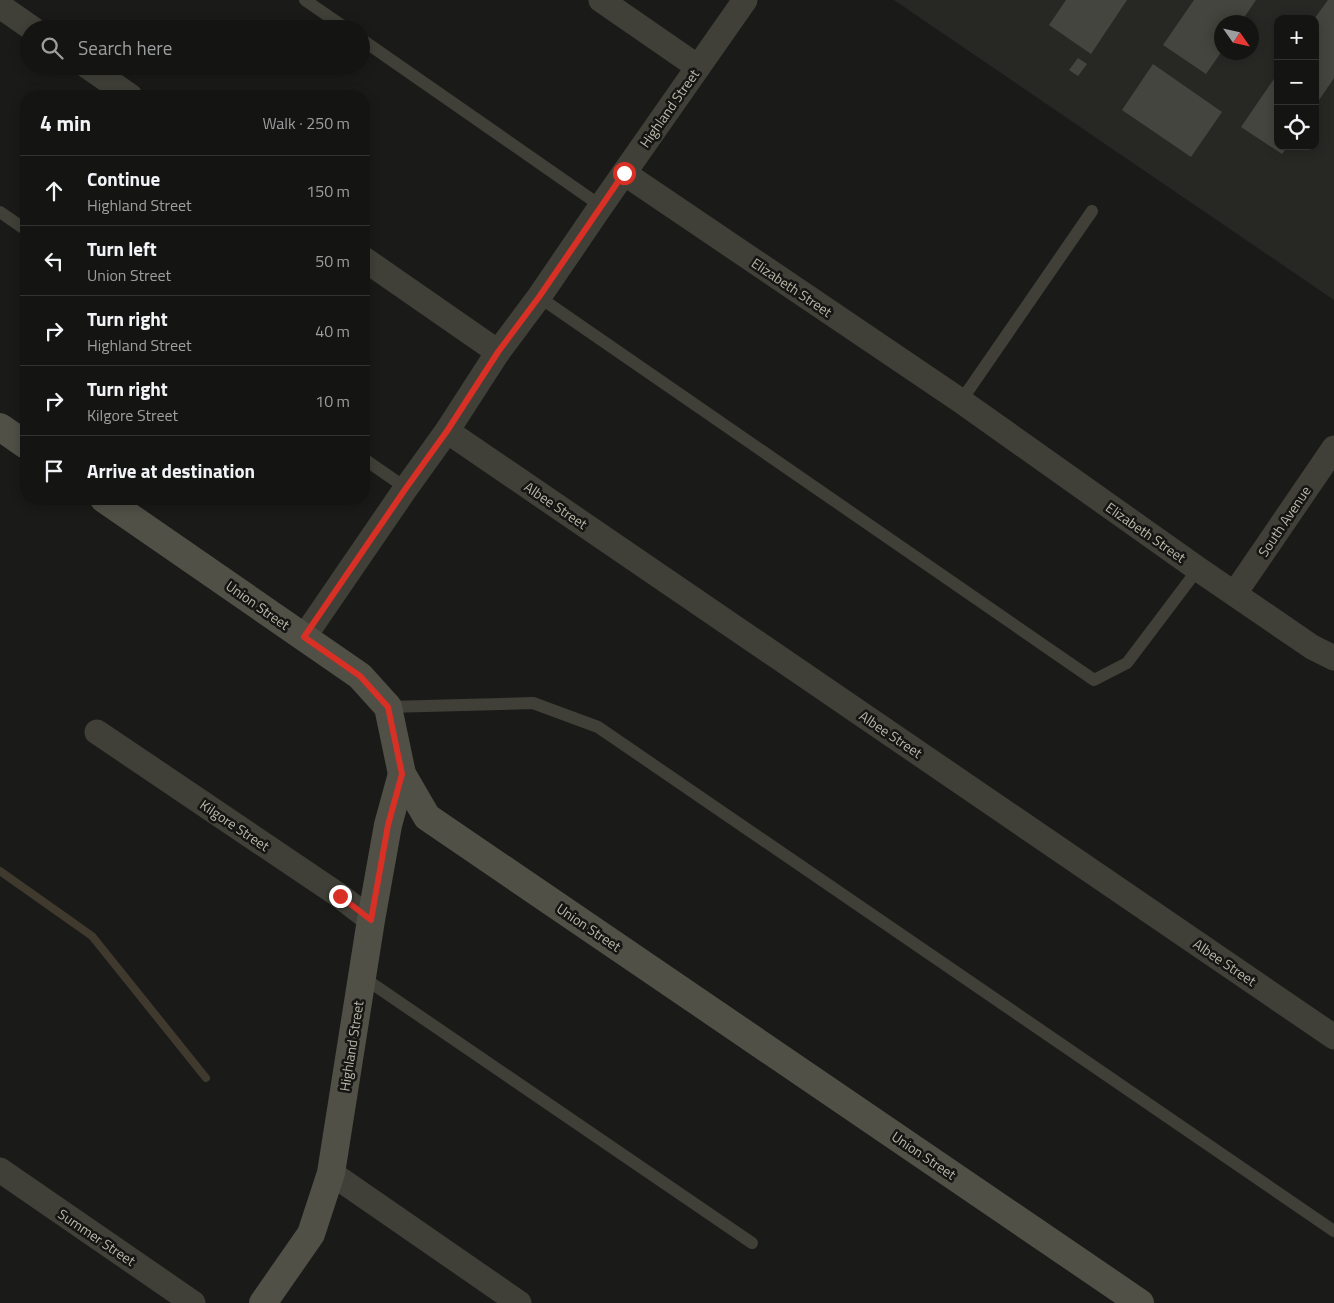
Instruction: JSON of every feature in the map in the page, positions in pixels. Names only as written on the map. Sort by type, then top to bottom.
[{"type":"street","points":[[601,0],[698,67]]},
{"type":"street","name":"Highland Street","points":[[304,637],[447,431],[498,352],[539,297],[745,0]]},
{"type":"street","points":[[0,6],[20,20]]},
{"type":"street","points":[[99,75],[121,90]]},
{"type":"street","name":"Elizabeth Street","points":[[624,173],[961,401],[1198,569],[1312,647],[1334,658]]},
{"type":"street","points":[[370,263],[498,352]]},
{"type":"street","points":[[0,427],[20,441]]},
{"type":"street","name":"Albee Street","points":[[447,431],[1334,1037]]},
{"type":"street","name":"South Avenue","points":[[1235,593],[1334,448]]},
{"type":"street","name":"Union Street","points":[[113,505],[360,676],[388,707],[402,774],[427,817],[1140,1303]]},
{"type":"street","name":"Kilgore Street","points":[[97,732],[340,896],[371,920]]},
{"type":"street","name":"Highland Street","points":[[263,1303],[311,1234],[331,1173],[371,920],[388,825],[402,774]]},
{"type":"street","name":"Summer Street","points":[[0,1170],[193,1303]]},
{"type":"street","points":[[331,1173],[519,1303]]},
{"type":"lane","points":[[305,0],[334,20]]},
{"type":"lane","points":[[370,45],[601,206]]},
{"type":"lane","points":[[961,401],[1092,211]]},
{"type":"lane","points":[[0,212],[20,226]]},
{"type":"lane","points":[[539,297],[1094,680],[1127,663],[1198,569]]},
{"type":"lane","points":[[370,463],[406,488]]},
{"type":"lane","points":[[388,707],[533,703],[598,727],[1334,1231]]},
{"type":"lane","points":[[362,976],[752,1242]]},
{"type":"shaded area","points":[[894,0],[1334,0],[1334,300]]},
{"type":"building","points":[[1066,0],[1127,0],[1091,54],[1049,25]]},
{"type":"building","points":[[1194,0],[1256,0],[1246,15],[1214,15],[1214,60],[1216,60],[1206,74],[1163,45]]},
{"type":"building","points":[[1328,0],[1334,0],[1334,78],[1319,100],[1319,15],[1317,15]]},
{"type":"building","points":[[1078,58],[1087,64],[1078,76],[1069,70]]},
{"type":"building","points":[[1153,64],[1222,112],[1191,157],[1122,110]]},
{"type":"building","points":[[1274,79],[1274,149],[1241,127]]},
{"type":"building","points":[[1276,150],[1285,150],[1282,154]]},
{"type":"waterway","points":[[0,871],[92,936],[206,1078]]},
{"type":"route","points":[[340,896],[371,920],[388,825],[402,774],[388,707],[360,676],[304,637],[447,431],[498,352],[539,297],[624,173]]}]
